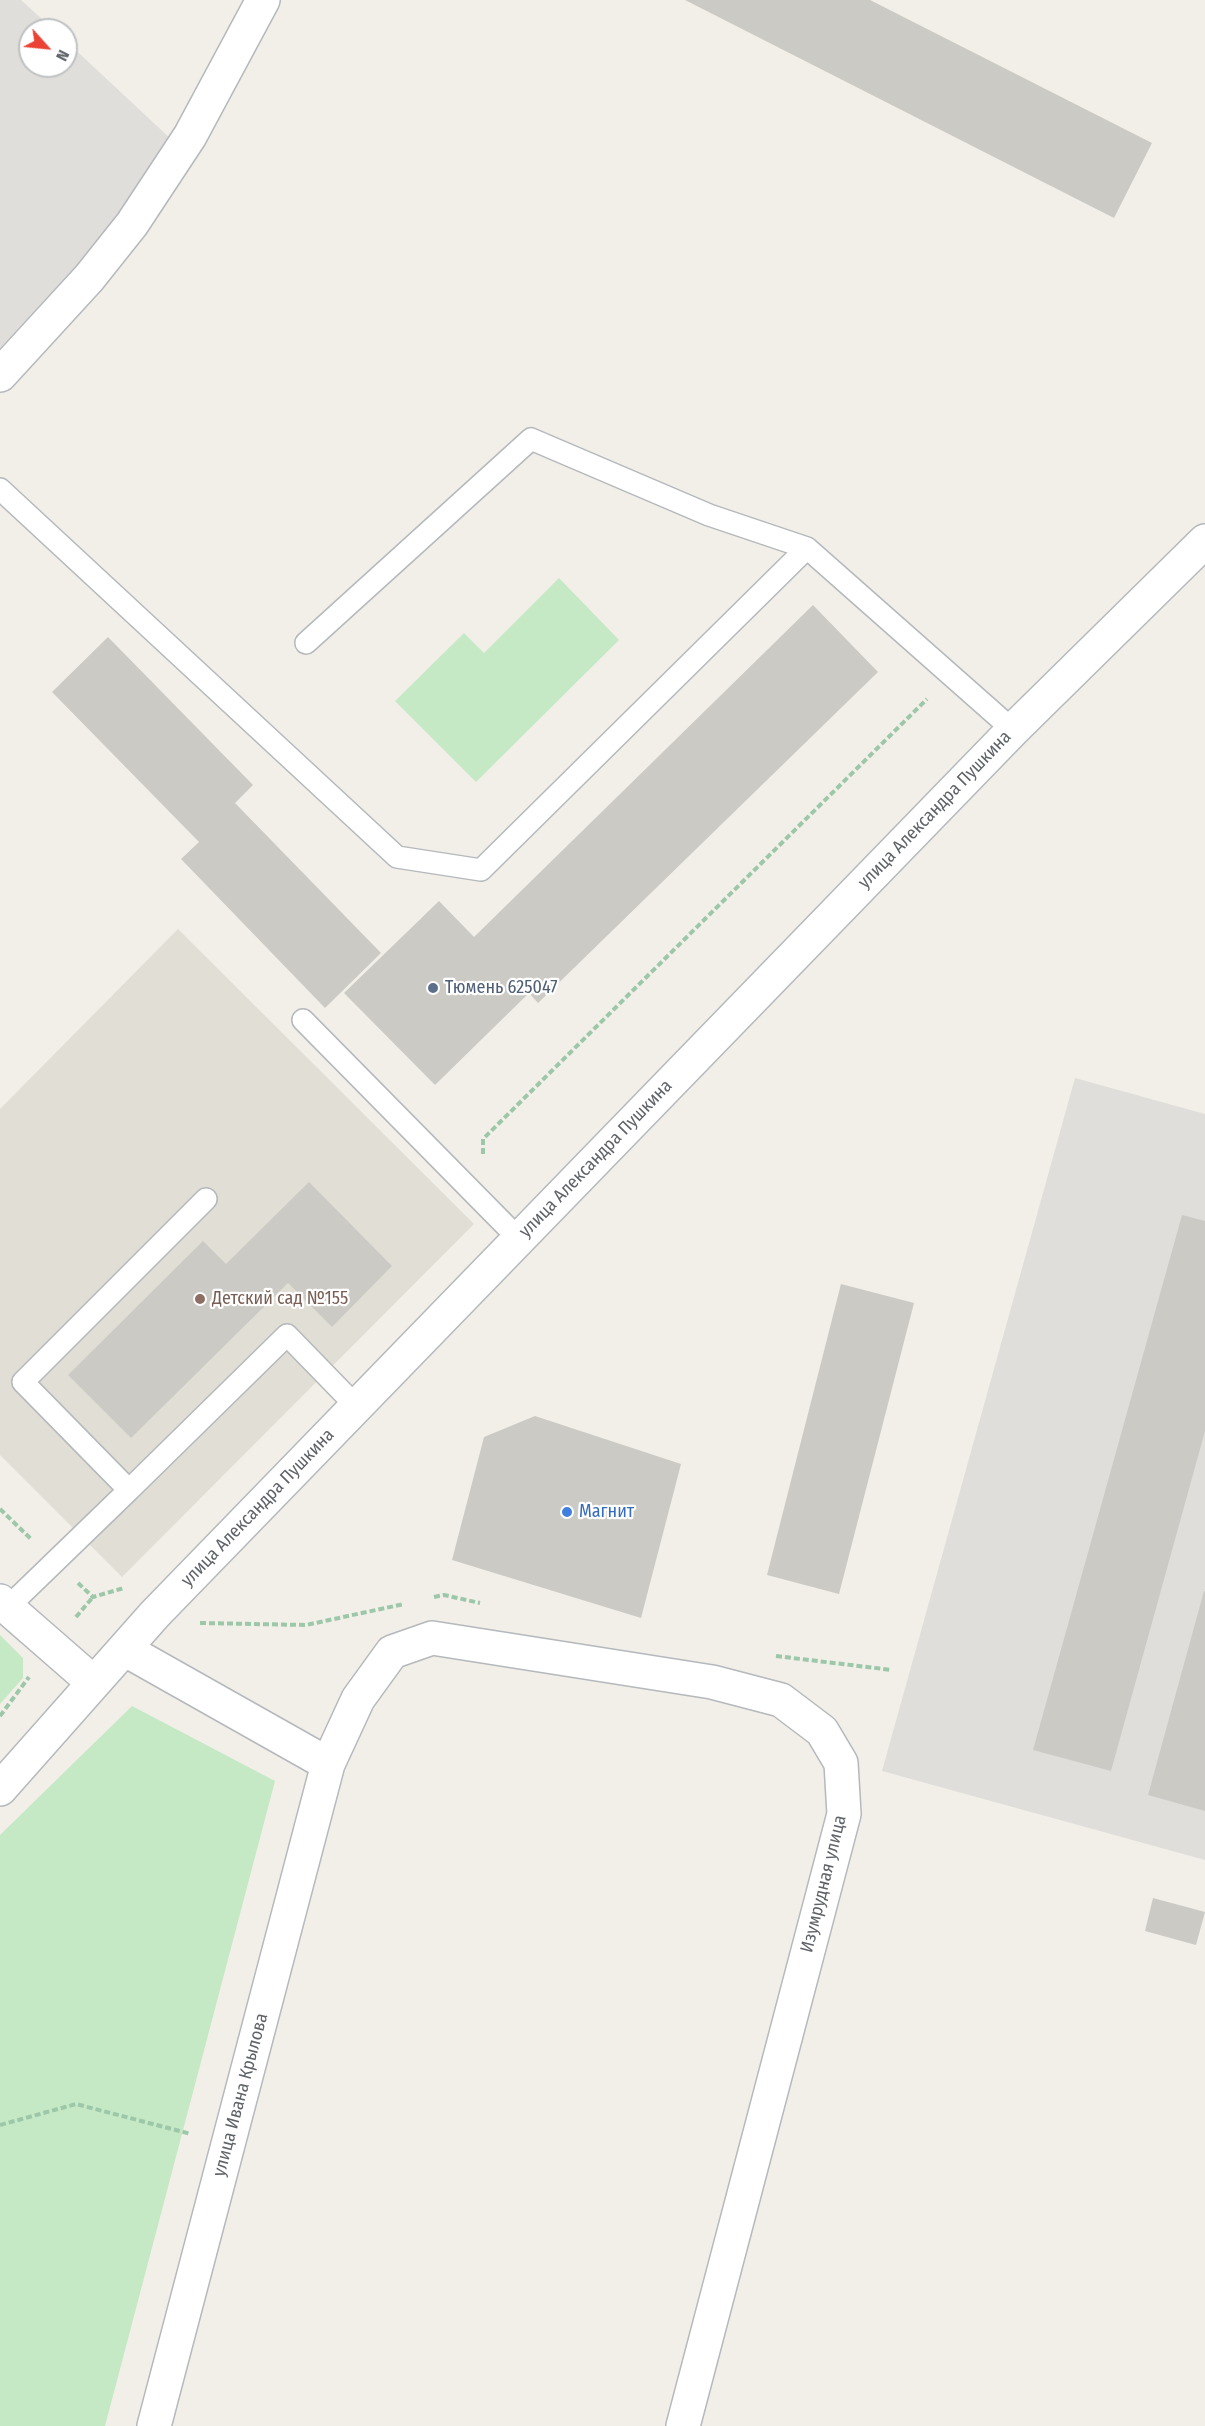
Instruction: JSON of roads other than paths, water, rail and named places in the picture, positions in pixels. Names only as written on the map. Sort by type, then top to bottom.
[{"type":"street","points":[[0,375],[89,278],[132,224],[190,136],[263,0]]},
{"type":"street","name":"улица Александра Пушкина","points":[[7,1770],[94,1683],[154,1614],[1013,730],[1205,541]]},
{"type":"street","points":[[3,1605],[94,1683]]},
{"type":"street","name":"Изумрудная улица","points":[[328,1764],[358,1699],[392,1652],[432,1638],[712,1682],[781,1700],[822,1731],[841,1763],[843,1814],[682,2426]]},
{"type":"street","points":[[124,1649],[328,1764]]},
{"type":"street","name":"улица Ивана Крылова","points":[[154,2426],[328,1764]]},
{"type":"lane","points":[[306,643],[531,439],[709,515],[807,548],[1013,730]]},
{"type":"lane","points":[[0,489],[397,857],[482,870],[807,548]]},
{"type":"lane","points":[[303,1020],[519,1239]]},
{"type":"lane","points":[[129,1490],[23,1382],[206,1199]]},
{"type":"lane","points":[[3,1605],[129,1490],[287,1335],[356,1406]]},
{"type":"place","name":"Тюмень 625047","points":[[433,988]]},
{"type":"place","name":"Детский сад №155","points":[[200,1299]]},
{"type":"place","name":"Магнит","points":[[567,1512]]}]
